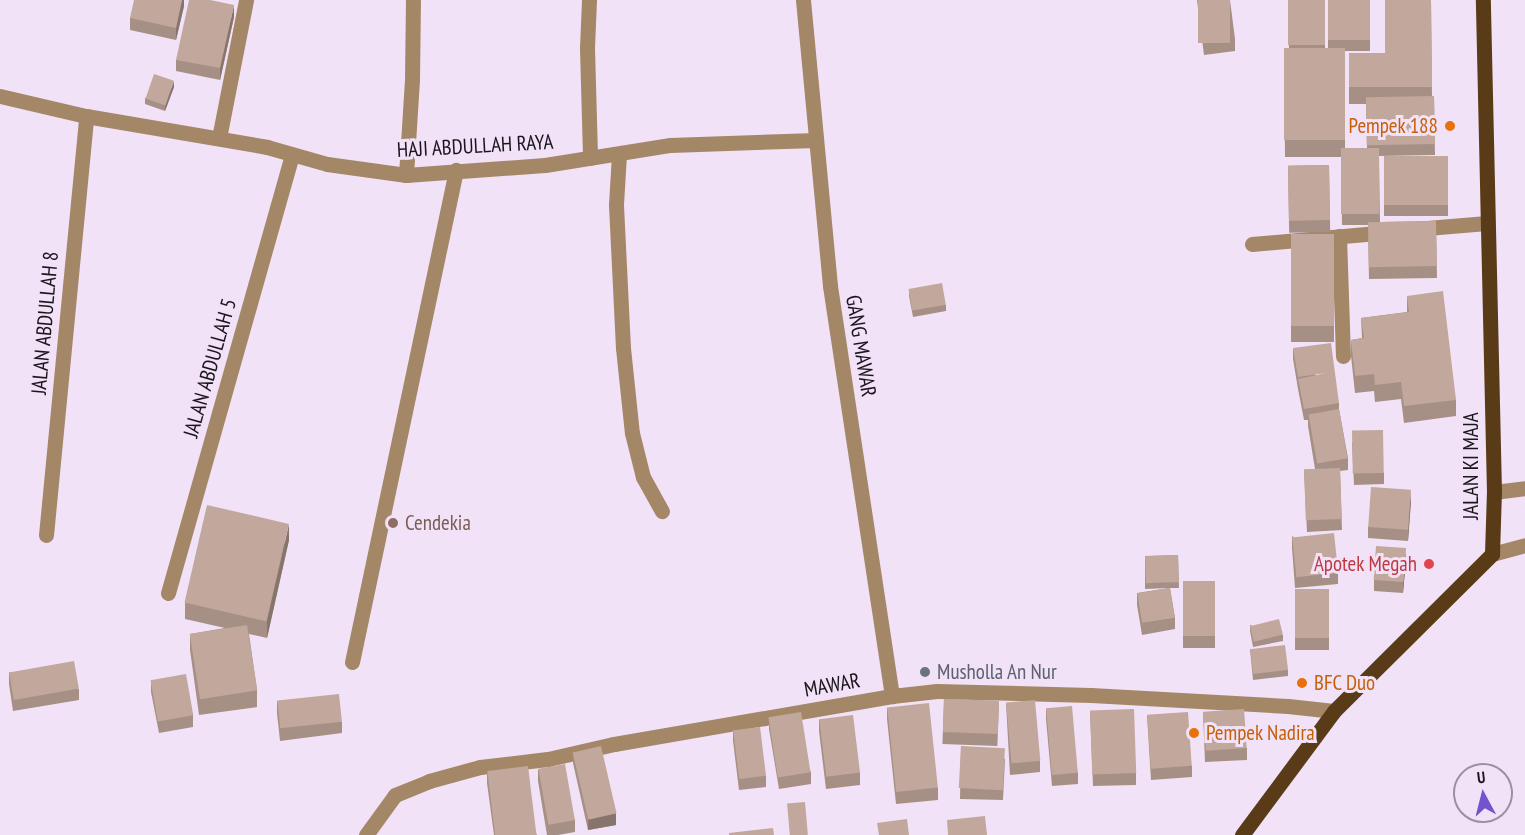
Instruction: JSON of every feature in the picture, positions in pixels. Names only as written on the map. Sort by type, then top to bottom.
[{"type":"main road","name":"JALAN KI MAJA","points":[[1482,0],[1494,492],[1492,554]]},
{"type":"main road","points":[[1242,835],[1334,711],[1492,554]]},
{"type":"street","points":[[219,138],[246,0]]},
{"type":"street","points":[[406,175],[412,80],[413,0]]},
{"type":"street","points":[[590,0],[587,48],[590,158]]},
{"type":"street","name":"GANG MAWAR","points":[[803,0],[830,286],[892,696]]},
{"type":"street","name":"HAJI ABDULLAH RAYA","points":[[0,96],[86,116],[267,147],[292,156],[327,164],[406,175],[545,165],[670,145],[816,140]]},
{"type":"street","name":"JALAN ABDULLAH 8","points":[[46,535],[86,116]]},
{"type":"street","points":[[619,154],[616,205],[623,348],[632,433],[643,477],[662,511]]},
{"type":"street","name":"JALAN ABDULLAH 5","points":[[168,593],[292,156]]},
{"type":"street","points":[[352,662],[456,170]]},
{"type":"street","points":[[1252,243],[1487,223]]},
{"type":"street","points":[[1339,236],[1343,356]]},
{"type":"street","points":[[1494,492],[1525,489]]},
{"type":"street","points":[[1492,554],[1525,545]]},
{"type":"street","name":"MAWAR","points":[[366,835],[395,795],[429,781],[470,770],[548,759],[626,742],[892,696],[937,691],[1079,695],[1212,701],[1334,711]]},
{"type":"building","points":[[134,0],[182,0],[176,28],[130,18]]},
{"type":"building","points":[[189,0],[210,0],[234,5],[220,68],[176,60]]},
{"type":"building","points":[[1198,0],[1230,0],[1230,43],[1198,43]]},
{"type":"building","points":[[1288,0],[1325,0],[1325,45],[1288,45]]},
{"type":"building","points":[[1328,0],[1370,0],[1370,40],[1328,40]]},
{"type":"building","points":[[1385,0],[1431,0],[1432,87],[1349,87],[1349,53],[1385,53]]},
{"type":"building","points":[[1284,48],[1345,48],[1345,140],[1284,140]]},
{"type":"building","points":[[154,74],[174,81],[165,105],[146,99]]},
{"type":"building","points":[[1434,96],[1435,144],[1367,145],[1366,97]]},
{"type":"building","points":[[1341,148],[1379,148],[1379,214],[1341,214]]},
{"type":"building","points":[[1384,156],[1448,156],[1448,205],[1384,205]]},
{"type":"building","points":[[1329,165],[1330,220],[1289,221],[1288,166]]},
{"type":"building","points":[[1436,221],[1437,266],[1369,267],[1368,222]]},
{"type":"building","points":[[1291,234],[1334,234],[1334,326],[1291,326]]},
{"type":"building","points":[[942,283],[946,305],[912,311],[909,289]]},
{"type":"building","points":[[1443,291],[1456,400],[1404,406],[1401,382],[1375,385],[1374,374],[1355,376],[1351,340],[1364,338],[1361,318],[1409,312],[1407,296]]},
{"type":"building","points":[[1331,343],[1339,403],[1304,409],[1298,379],[1326,373],[1298,377],[1293,348]]},
{"type":"building","points":[[1339,409],[1348,458],[1317,464],[1308,414]]},
{"type":"building","points":[[1383,430],[1384,473],[1353,474],[1352,431]]},
{"type":"building","points":[[1340,468],[1342,519],[1306,520],[1304,469]]},
{"type":"building","points":[[1371,487],[1411,490],[1408,530],[1368,527]]},
{"type":"building","points":[[207,505],[289,524],[266,621],[185,602]]},
{"type":"building","points":[[1334,533],[1338,573],[1296,577],[1292,537]]},
{"type":"building","points":[[1376,546],[1406,548],[1404,582],[1374,580]]},
{"type":"building","points":[[1178,555],[1179,582],[1146,583],[1145,556]]},
{"type":"building","points":[[1183,581],[1215,581],[1215,636],[1183,636]]},
{"type":"building","points":[[1170,588],[1175,618],[1142,623],[1137,593]]},
{"type":"building","points":[[1295,589],[1329,589],[1329,638],[1295,638]]},
{"type":"building","points":[[1279,619],[1283,635],[1254,642],[1250,626]]},
{"type":"building","points":[[247,625],[257,690],[200,699],[190,634]]},
{"type":"building","points":[[1285,645],[1288,670],[1253,674],[1250,649]]},
{"type":"building","points":[[74,661],[79,689],[14,700],[9,672]]},
{"type":"building","points":[[186,674],[193,715],[158,722],[151,680]]},
{"type":"building","points":[[339,694],[342,722],[280,728],[277,700]]},
{"type":"building","points":[[944,699],[999,701],[998,734],[943,732]]},
{"type":"building","points":[[1035,700],[1040,761],[1011,763],[1006,703]]},
{"type":"building","points":[[929,703],[938,788],[896,792],[887,707]]},
{"type":"building","points":[[1072,706],[1078,773],[1052,775],[1046,708]]},
{"type":"building","points":[[1134,709],[1136,773],[1092,774],[1090,711]]},
{"type":"building","points":[[1244,709],[1247,748],[1206,751],[1203,712]]},
{"type":"building","points":[[801,712],[811,772],[778,777],[768,717]]},
{"type":"building","points":[[1188,712],[1192,766],[1151,769],[1147,715]]},
{"type":"building","points":[[853,715],[860,773],[826,777],[819,719]]},
{"type":"building","points":[[760,727],[766,776],[739,779],[733,730]]},
{"type":"building","points":[[601,746],[617,813],[588,820],[573,753]]},
{"type":"building","points":[[961,746],[1005,748],[1003,790],[959,788]]},
{"type":"building","points":[[565,764],[575,820],[548,825],[538,769]]},
{"type":"building","points":[[528,766],[536,835],[495,835],[487,771]]},
{"type":"building","points":[[805,802],[808,835],[790,835],[787,804]]},
{"type":"building","points":[[985,816],[987,835],[948,835],[947,820]]},
{"type":"building","points":[[907,819],[909,835],[879,835],[877,823]]},
{"type":"building","points":[[773,828],[774,835],[729,835],[729,833]]},
{"type":"place","name":"Pempek 188","points":[[1450,126]]},
{"type":"place","name":"Cendekia","points":[[393,523]]},
{"type":"place","name":"Apotek Megah","points":[[1429,564]]},
{"type":"place","name":"Musholla An Nur","points":[[925,672]]},
{"type":"place","name":"BFC Duo","points":[[1302,683]]},
{"type":"place","name":"Pempek Nadira","points":[[1194,733]]}]
